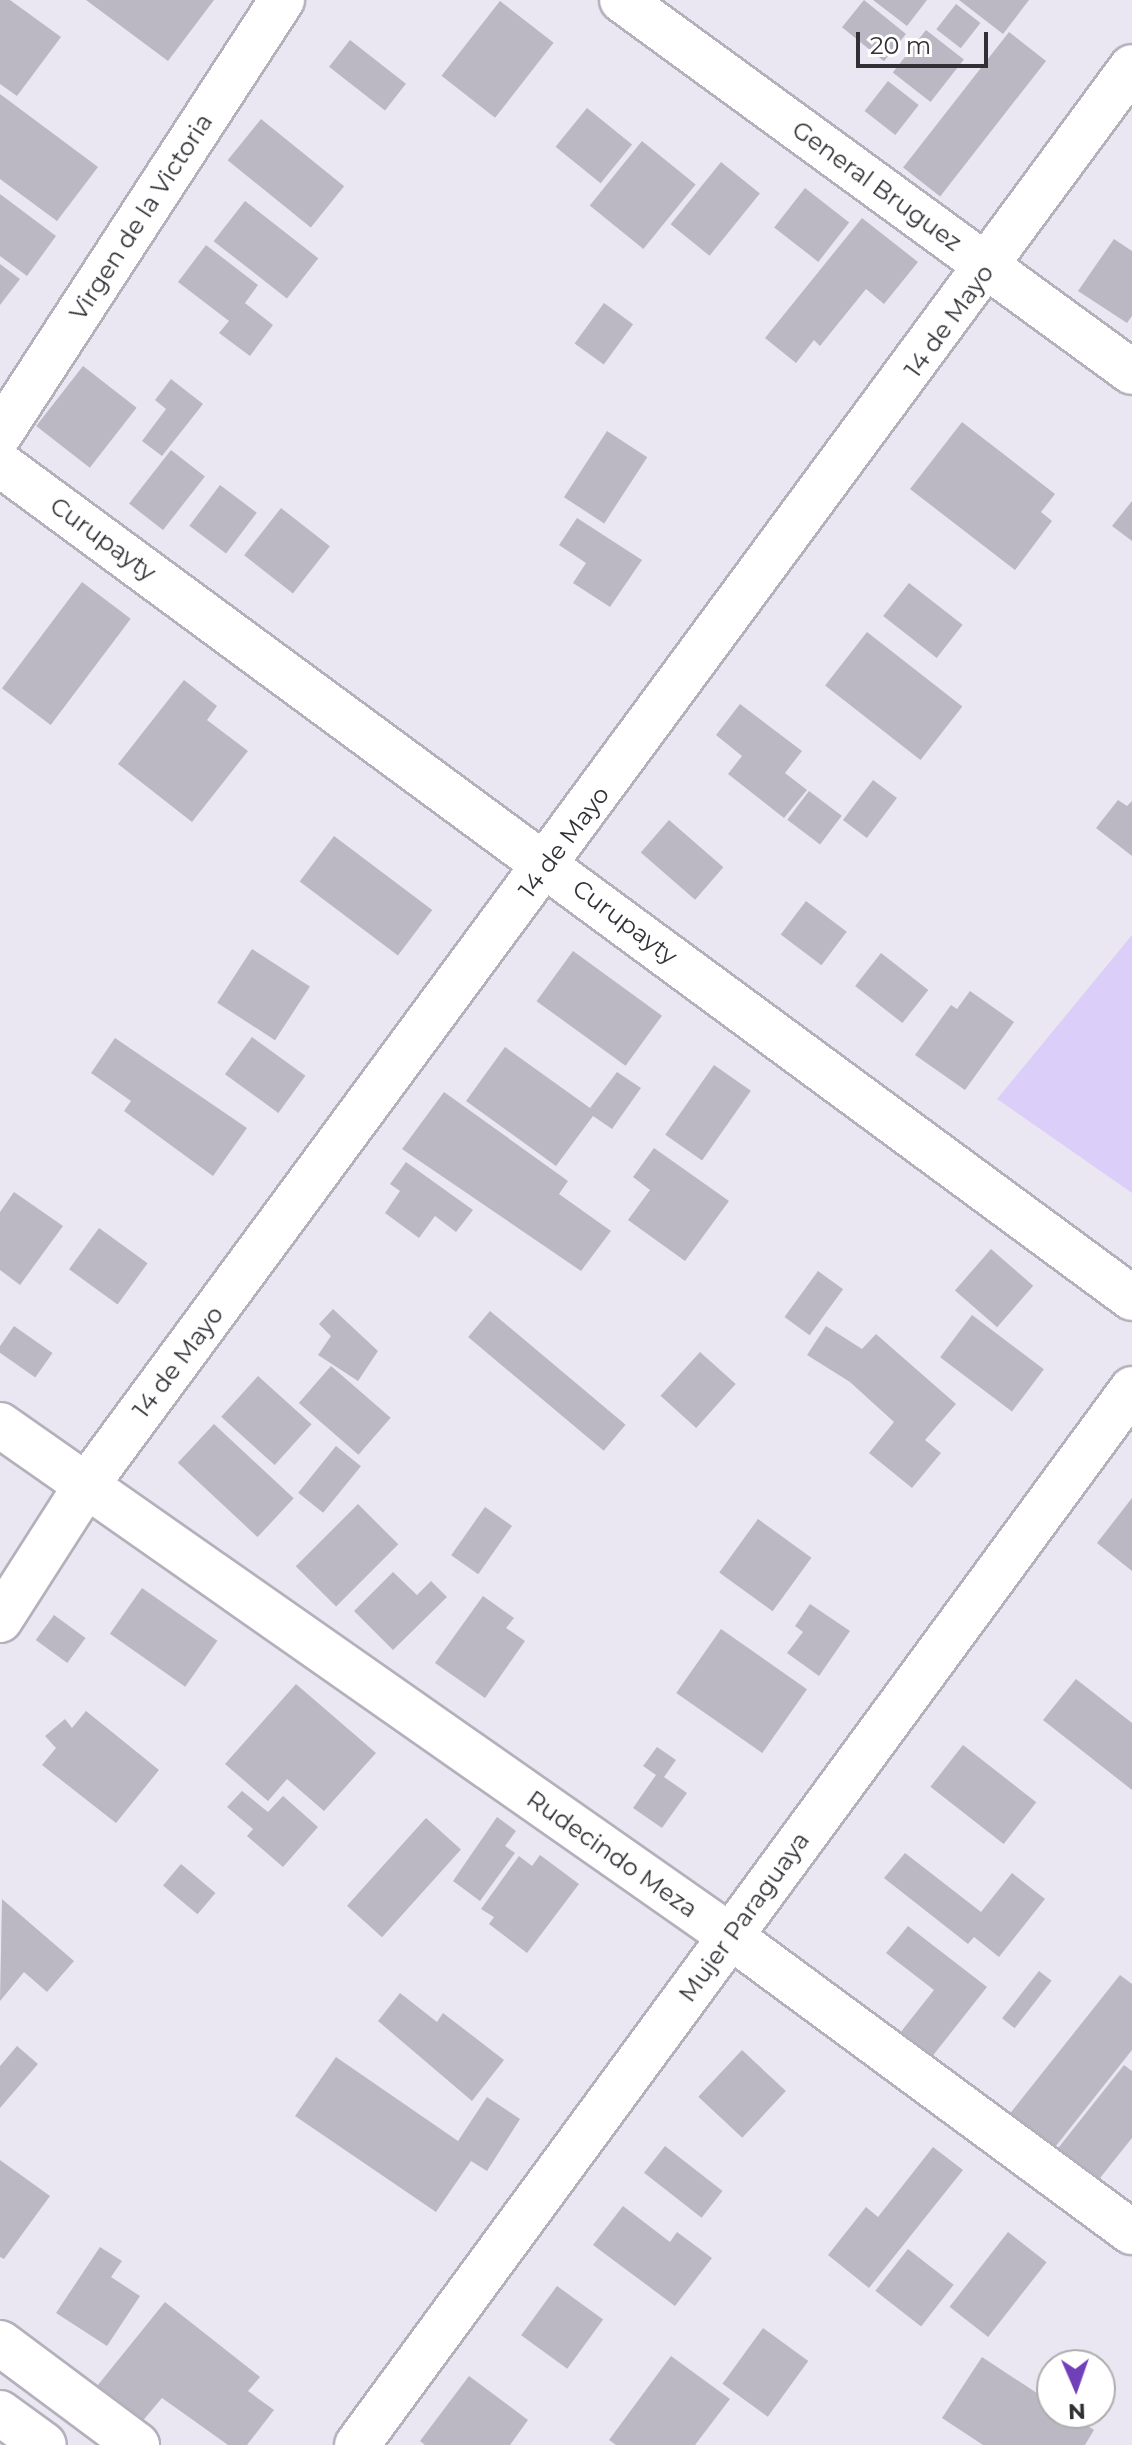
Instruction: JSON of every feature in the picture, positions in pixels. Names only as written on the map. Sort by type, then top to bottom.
[{"type":"street","name":"Virgen de la Victoria","points":[[0,434],[282,0]]},
{"type":"street","name":"General Bruguez","points":[[622,0],[1132,372]]},
{"type":"street","name":"14 de Mayo","points":[[0,1620],[85,1487],[988,268],[1132,67]]},
{"type":"street","name":"Curupayty","points":[[0,464],[547,864],[1132,1298]]},
{"type":"street","name":"Mujer Paraguaya","points":[[357,2445],[1132,1389]]},
{"type":"street","name":"Rudecindo Meza","points":[[0,1425],[730,1936],[1132,2232]]},
{"type":"street","points":[[0,2343],[137,2445]]},
{"type":"street","points":[[0,2413],[44,2445]]},
{"type":"shaded area","points":[[1132,935],[1132,1193],[997,1099]]},
{"type":"building","points":[[0,0],[10,0],[61,37],[17,96],[0,84]]},
{"type":"building","points":[[86,0],[214,0],[168,61]]},
{"type":"building","points":[[864,0],[906,34],[884,61],[842,27]]},
{"type":"building","points":[[873,0],[927,0],[907,26]]},
{"type":"building","points":[[959,0],[1029,0],[1003,34]]},
{"type":"building","points":[[500,1],[554,43],[495,118],[442,76]]},
{"type":"building","points":[[956,4],[980,23],[961,48],[936,29]]},
{"type":"building","points":[[926,30],[964,60],[931,102],[893,73]]},
{"type":"building","points":[[1009,32],[1046,61],[940,196],[903,168]]},
{"type":"building","points":[[350,40],[406,84],[385,111],[329,67]]},
{"type":"building","points":[[888,81],[919,105],[895,135],[865,111]]},
{"type":"building","points":[[0,94],[98,167],[57,221],[0,179]]},
{"type":"building","points":[[587,108],[632,145],[601,183],[556,147]]},
{"type":"building","points":[[261,119],[344,186],[311,228],[228,160]]},
{"type":"building","points":[[642,141],[696,184],[643,249],[590,206]]},
{"type":"building","points":[[721,162],[760,193],[710,256],[671,224]]},
{"type":"building","points":[[805,188],[849,222],[818,262],[774,227]]},
{"type":"building","points":[[0,194],[56,236],[27,276],[0,256]]},
{"type":"building","points":[[245,201],[318,258],[287,298],[214,241]]},
{"type":"building","points":[[862,218],[918,262],[884,304],[866,289],[820,346],[814,340],[796,363],[765,338]]},
{"type":"building","points":[[1114,239],[1132,251],[1132,316],[1127,323],[1078,291]]},
{"type":"building","points":[[206,245],[258,285],[245,303],[273,325],[250,356],[219,333],[229,321],[178,282]]},
{"type":"building","points":[[0,264],[20,279],[0,305]]},
{"type":"building","points":[[604,303],[633,324],[604,365],[575,343]]},
{"type":"building","points":[[83,366],[137,408],[90,468],[36,426]]},
{"type":"building","points":[[171,379],[203,404],[162,456],[142,441],[166,409],[155,400]]},
{"type":"building","points":[[962,422],[1055,494],[1041,512],[1052,521],[1015,570],[910,489]]},
{"type":"building","points":[[607,431],[647,457],[604,523],[564,497]]},
{"type":"building","points":[[171,450],[205,476],[163,530],[129,504]]},
{"type":"building","points":[[220,485],[257,513],[226,553],[189,526]]},
{"type":"building","points":[[1132,501],[1132,541],[1112,526]]},
{"type":"building","points":[[281,508],[330,546],[293,593],[244,555]]},
{"type":"building","points":[[577,518],[642,560],[610,607],[573,583],[586,563],[559,545]]},
{"type":"building","points":[[82,582],[131,619],[51,725],[2,688]]},
{"type":"building","points":[[909,583],[963,625],[937,658],[883,616]]},
{"type":"building","points":[[867,632],[962,706],[920,760],[825,686]]},
{"type":"building","points":[[184,680],[217,706],[207,720],[248,751],[192,822],[118,764]]},
{"type":"building","points":[[740,704],[802,751],[785,773],[807,790],[784,818],[728,774],[742,756],[716,735]]},
{"type":"building","points":[[873,780],[897,798],[867,838],[843,820]]},
{"type":"building","points":[[809,791],[842,816],[820,844],[787,820]]},
{"type":"building","points":[[1118,800],[1127,806],[1132,801],[1132,856],[1096,828]]},
{"type":"building","points":[[669,820],[723,867],[695,900],[641,852]]},
{"type":"building","points":[[334,836],[432,910],[398,956],[300,882]]},
{"type":"building","points":[[806,901],[847,932],[821,965],[781,935]]},
{"type":"building","points":[[252,949],[310,987],[275,1040],[217,1003]]},
{"type":"building","points":[[573,951],[662,1016],[626,1066],[537,1001]]},
{"type":"building","points":[[881,953],[928,990],[902,1023],[855,986]]},
{"type":"building","points":[[970,991],[1014,1022],[965,1090],[915,1055],[951,1005],[957,1009]]},
{"type":"building","points":[[252,1037],[305,1076],[278,1113],[225,1074]]},
{"type":"building","points":[[115,1038],[247,1128],[213,1176],[124,1111],[131,1101],[91,1073]]},
{"type":"building","points":[[505,1047],[590,1108],[617,1072],[641,1088],[612,1129],[593,1116],[556,1166],[466,1101]]},
{"type":"building","points":[[714,1065],[751,1091],[702,1160],[665,1135]]},
{"type":"building","points":[[444,1092],[568,1181],[559,1194],[611,1231],[581,1271],[402,1149]]},
{"type":"building","points":[[654,1148],[729,1201],[685,1261],[628,1220],[650,1190],[633,1177]]},
{"type":"building","points":[[406,1162],[473,1210],[456,1232],[435,1216],[419,1238],[385,1213],[400,1191],[390,1184]]},
{"type":"building","points":[[14,1192],[63,1226],[20,1285],[0,1270],[0,1212]]},
{"type":"building","points":[[99,1228],[148,1263],[118,1305],[69,1269]]},
{"type":"building","points":[[991,1249],[1033,1286],[997,1327],[955,1291]]},
{"type":"building","points":[[818,1271],[843,1289],[810,1335],[784,1317]]},
{"type":"building","points":[[333,1309],[378,1351],[358,1381],[318,1355],[331,1336],[319,1324]]},
{"type":"building","points":[[490,1311],[626,1425],[604,1451],[468,1337]]},
{"type":"building","points":[[972,1315],[1044,1369],[1012,1411],[940,1357]]},
{"type":"building","points":[[14,1326],[53,1353],[35,1378],[0,1353],[0,1346]]},
{"type":"building","points":[[826,1326],[862,1349],[876,1334],[956,1404],[925,1440],[941,1453],[912,1488],[869,1453],[894,1422],[850,1382],[807,1355]]},
{"type":"building","points":[[700,1352],[736,1384],[696,1428],[661,1396]]},
{"type":"building","points":[[331,1366],[391,1418],[358,1455],[299,1403]]},
{"type":"building","points":[[258,1376],[312,1424],[275,1465],[221,1417]]},
{"type":"building","points":[[214,1424],[294,1498],[258,1537],[178,1463]]},
{"type":"building","points":[[336,1446],[361,1466],[323,1513],[298,1493]]},
{"type":"building","points":[[1132,1498],[1132,1571],[1097,1543]]},
{"type":"building","points":[[358,1504],[398,1544],[336,1607],[296,1566]]},
{"type":"building","points":[[485,1507],[512,1526],[478,1574],[451,1555]]},
{"type":"building","points":[[758,1519],[811,1558],[773,1611],[719,1572]]},
{"type":"building","points":[[393,1572],[417,1595],[431,1581],[447,1597],[393,1650],[354,1611]]},
{"type":"building","points":[[142,1588],[217,1641],[185,1687],[110,1634]]},
{"type":"building","points":[[483,1596],[514,1618],[506,1628],[525,1641],[485,1698],[435,1663]]},
{"type":"building","points":[[810,1604],[850,1631],[819,1676],[787,1653],[803,1632],[795,1626]]},
{"type":"building","points":[[54,1615],[86,1638],[67,1663],[36,1640]]},
{"type":"building","points":[[721,1629],[807,1689],[762,1753],[676,1693]]},
{"type":"building","points":[[1076,1679],[1132,1723],[1132,1790],[1043,1720]]},
{"type":"building","points":[[296,1684],[376,1753],[324,1811],[287,1779],[268,1801],[225,1764]]},
{"type":"building","points":[[86,1711],[159,1770],[116,1823],[42,1765],[56,1748],[45,1736],[65,1719],[72,1728]]},
{"type":"building","points":[[963,1745],[1036,1802],[1004,1844],[930,1787]]},
{"type":"building","points":[[657,1747],[676,1760],[664,1777],[687,1793],[662,1828],[633,1808],[656,1775],[643,1766]]},
{"type":"building","points":[[242,1791],[268,1812],[283,1796],[318,1827],[283,1867],[247,1836],[253,1829],[227,1807]]},
{"type":"building","points":[[497,1817],[516,1831],[505,1846],[515,1853],[480,1901],[453,1881]]},
{"type":"building","points":[[426,1818],[461,1849],[382,1937],[347,1906]]},
{"type":"building","points":[[905,1853],[981,1912],[1012,1873],[1045,1899],[999,1957],[974,1937],[968,1944],[884,1878]]},
{"type":"building","points":[[540,1855],[579,1884],[527,1953],[489,1924],[494,1917],[481,1909],[519,1856],[532,1866]]},
{"type":"building","points":[[181,1864],[215,1893],[197,1914],[163,1885]]},
{"type":"building","points":[[2,1899],[74,1961],[47,1992],[24,1972],[0,2001]]},
{"type":"building","points":[[908,1926],[987,1987],[931,2058],[900,2033],[934,1990],[886,1953]]},
{"type":"building","points":[[1039,1971],[1052,1981],[1015,2028],[1002,2018]]},
{"type":"building","points":[[1120,1975],[1132,1984],[1132,2050],[1052,2151],[1008,2116]]},
{"type":"building","points":[[400,1993],[437,2022],[443,2013],[504,2060],[472,2101],[378,2021]]},
{"type":"building","points":[[17,2046],[38,2064],[0,2108],[0,2066]]},
{"type":"building","points":[[742,2050],[786,2091],[742,2138],[698,2097]]},
{"type":"building","points":[[336,2057],[458,2141],[487,2097],[520,2119],[487,2171],[471,2161],[436,2212],[295,2116]]},
{"type":"building","points":[[1124,2065],[1132,2071],[1132,2138],[1096,2183],[1055,2152]]},
{"type":"building","points":[[665,2146],[723,2191],[702,2218],[644,2173]]},
{"type":"building","points":[[933,2147],[963,2170],[869,2288],[828,2255],[866,2207],[878,2217]]},
{"type":"building","points":[[0,2160],[50,2196],[4,2259],[0,2257]]},
{"type":"building","points":[[623,2206],[670,2242],[677,2232],[712,2258],[675,2306],[593,2245]]},
{"type":"building","points":[[1008,2232],[1047,2262],[988,2337],[950,2307]]},
{"type":"building","points":[[100,2247],[122,2261],[111,2277],[140,2296],[107,2346],[56,2313]]},
{"type":"building","points":[[908,2249],[954,2285],[921,2326],[875,2291]]},
{"type":"building","points":[[557,2286],[603,2320],[567,2369],[521,2335]]},
{"type":"building","points":[[165,2302],[260,2377],[248,2391],[274,2410],[247,2445],[228,2445],[162,2398],[129,2437],[85,2401]]},
{"type":"building","points":[[763,2328],[808,2361],[768,2417],[722,2384]]},
{"type":"building","points":[[671,2356],[730,2399],[695,2445],[616,2445],[609,2440]]},
{"type":"building","points":[[982,2357],[1036,2392],[1036,2429],[1094,2430],[1085,2445],[983,2445],[942,2418]]},
{"type":"building","points":[[469,2376],[528,2420],[510,2445],[425,2445],[420,2441]]}]
